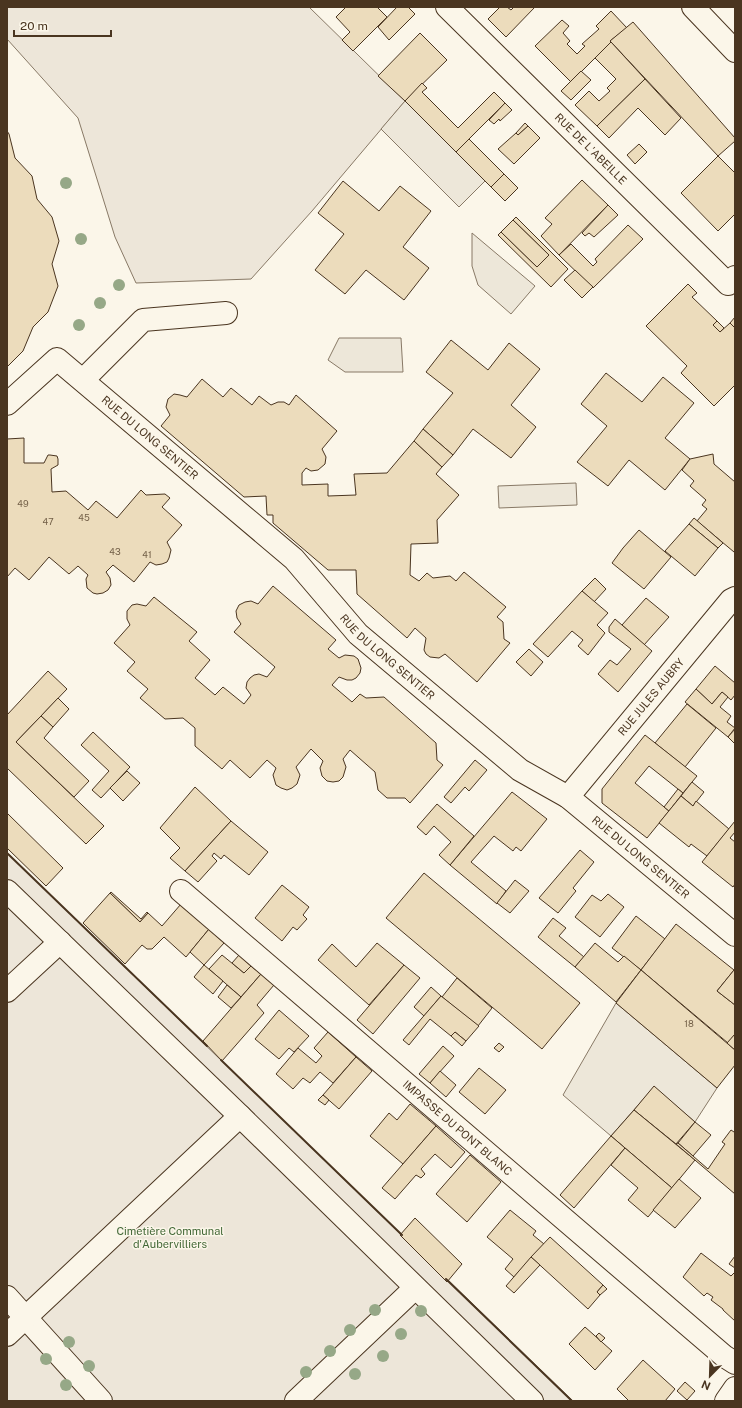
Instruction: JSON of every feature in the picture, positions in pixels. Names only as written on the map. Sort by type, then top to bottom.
[{"type":"street","name":"RUE DE L'ABEILLE","points":[[447,7],[728,284],[735,277]]},
{"type":"street","points":[[693,7],[735,51]]},
{"type":"street","points":[[83,380],[143,320],[226,314]]},
{"type":"street","name":"RUE DU LONG SENTIER","points":[[7,404],[57,358],[294,559],[358,634],[520,770],[568,798],[735,935]]},
{"type":"street","name":"RUE JULES AUBRY","points":[[568,798],[735,598]]},
{"type":"street","name":"IMPASSE DU PONT BLANC","points":[[181,890],[712,1346],[735,1363]]},
{"type":"street","points":[[7,892],[240,1116],[532,1401]]},
{"type":"street","points":[[7,991],[60,942]]},
{"type":"street","points":[[7,1335],[240,1116]]},
{"type":"street","points":[[296,1401],[415,1288]]},
{"type":"street","points":[[7,1297],[101,1401]]},
{"type":"street","points":[[726,1401],[735,1388]]},
{"type":"green space","points":[[7,7],[309,7],[405,101],[312,211],[251,279],[136,283],[115,237],[78,118],[7,39]]},
{"type":"green space","name":"Cimetière Communal d'Aubervilliers","points":[[7,853],[572,1400],[572,1401],[7,1401]]},
{"type":"shaded area","points":[[405,101],[485,181],[459,207],[381,129]]},
{"type":"shaded area","points":[[472,233],[535,286],[511,314],[478,285],[472,266]]},
{"type":"shaded area","points":[[339,338],[401,338],[403,372],[345,372],[328,360]]},
{"type":"shaded area","points":[[576,483],[577,505],[499,508],[498,486]]},
{"type":"shaded area","points":[[616,1003],[717,1088],[695,1122],[654,1087],[611,1136],[563,1095]]},
{"type":"building","points":[[346,7],[377,7],[387,17],[353,51],[342,40],[350,32],[336,17]]},
{"type":"building","points":[[397,7],[408,7],[415,14],[389,40],[378,27]]},
{"type":"building","points":[[500,7],[507,7],[511,10],[514,7],[535,7],[506,37],[488,19]]},
{"type":"building","points":[[611,11],[627,28],[610,41],[611,42],[571,82],[535,46],[562,20],[569,26],[563,33],[570,41],[567,44],[577,54],[585,46],[582,44],[599,29],[596,26]]},
{"type":"building","points":[[633,22],[735,138],[735,141],[718,156],[610,41]]},
{"type":"building","points":[[420,33],[447,60],[405,101],[378,76]]},
{"type":"building","points":[[611,42],[645,79],[597,126],[575,105],[589,91],[599,101],[610,91],[607,88],[616,79],[595,58]]},
{"type":"building","points":[[581,71],[591,80],[571,100],[561,91]]},
{"type":"building","points":[[645,79],[681,118],[665,135],[638,108],[609,138],[597,126]]},
{"type":"building","points":[[422,83],[427,88],[422,92],[458,128],[494,92],[505,103],[456,152],[405,101]]},
{"type":"building","points":[[505,103],[512,110],[500,121],[499,119],[494,124],[489,120]]},
{"type":"building","points":[[525,123],[528,126],[518,135],[516,133]]},
{"type":"building","points":[[528,126],[540,138],[514,164],[498,149],[516,133],[518,135]]},
{"type":"building","points":[[7,131],[15,158],[32,176],[37,199],[52,217],[59,241],[52,264],[58,286],[48,312],[33,327],[23,351],[7,367]]},
{"type":"building","points":[[469,139],[504,174],[491,187],[456,152]]},
{"type":"building","points":[[639,144],[647,152],[635,164],[627,155]]},
{"type":"building","points":[[718,156],[735,173],[735,214],[718,231],[681,193]]},
{"type":"building","points":[[504,174],[518,188],[505,201],[491,187]]},
{"type":"building","points":[[582,180],[608,205],[559,255],[541,236],[552,224],[545,218]]},
{"type":"building","points":[[343,181],[379,211],[400,186],[431,211],[403,247],[429,268],[404,300],[366,270],[345,294],[315,270],[344,234],[318,213]]},
{"type":"building","points":[[608,205],[618,215],[594,237],[589,233],[585,236],[582,233]]},
{"type":"building","points":[[516,217],[568,269],[551,287],[498,235],[501,232],[537,267],[549,255],[513,220]]},
{"type":"building","points":[[513,220],[549,255],[537,267],[501,232]]},
{"type":"building","points":[[628,225],[643,239],[593,288],[559,255],[571,244],[593,266],[597,262],[595,259]]},
{"type":"building","points":[[575,270],[593,287],[582,298],[564,280]]},
{"type":"building","points":[[688,284],[697,293],[692,297],[717,321],[713,325],[720,332],[730,323],[735,328],[735,385],[714,406],[681,373],[687,366],[646,326]]},
{"type":"building","points":[[735,317],[735,328],[730,323]]},
{"type":"building","points":[[717,321],[724,328],[720,332],[713,325]]},
{"type":"building","points":[[451,340],[488,370],[509,343],[540,369],[511,405],[536,427],[511,458],[473,429],[453,455],[423,429],[453,393],[426,372]]},
{"type":"building","points":[[606,373],[642,402],[663,377],[694,403],[665,438],[690,459],[665,490],[629,460],[608,486],[577,462],[607,426],[581,404]]},
{"type":"building","points":[[202,379],[223,397],[231,388],[252,405],[259,396],[271,405],[278,402],[284,402],[289,405],[296,395],[337,431],[322,449],[326,457],[325,464],[318,470],[311,471],[306,468],[302,473],[302,485],[328,484],[328,496],[356,495],[354,474],[387,473],[414,441],[442,467],[436,474],[459,495],[437,520],[438,543],[411,544],[410,575],[419,581],[427,573],[433,578],[450,576],[456,581],[464,572],[506,607],[497,617],[503,622],[504,639],[510,643],[477,682],[445,654],[439,658],[430,657],[424,650],[426,638],[415,628],[407,638],[357,594],[356,570],[328,570],[273,523],[273,515],[267,515],[266,496],[244,497],[161,426],[170,415],[166,407],[168,399],[174,394],[187,397]]},
{"type":"building","points":[[423,429],[453,455],[442,467],[414,441]]},
{"type":"building","points":[[24,438],[24,463],[44,463],[48,455],[57,456],[58,465],[51,469],[52,492],[66,491],[88,510],[96,501],[117,518],[141,490],[146,495],[165,494],[170,498],[162,507],[182,525],[167,542],[171,550],[167,562],[156,565],[150,562],[134,582],[113,565],[106,572],[110,578],[111,585],[108,590],[97,594],[93,593],[87,588],[86,579],[88,575],[78,566],[69,574],[49,557],[29,580],[15,568],[7,577],[7,439]]},
{"type":"building","points":[[713,454],[714,464],[735,482],[734,552],[697,521],[707,509],[702,505],[706,500],[690,486],[694,481],[682,470],[690,459]]},
{"type":"building","points":[[694,518],[723,543],[718,548],[689,524]]},
{"type":"building","points":[[689,524],[718,548],[695,576],[665,551]]},
{"type":"building","points":[[639,530],[671,557],[644,589],[612,563]]},
{"type":"building","points":[[595,578],[606,589],[594,602],[582,591]]},
{"type":"building","points":[[273,586],[336,640],[328,649],[339,658],[345,655],[354,656],[358,659],[361,668],[360,673],[356,678],[347,680],[339,677],[332,685],[352,702],[360,694],[366,698],[384,697],[436,743],[437,760],[443,765],[410,803],[405,798],[387,798],[378,790],[375,772],[350,750],[343,759],[346,767],[343,777],[339,781],[333,782],[327,781],[322,776],[320,768],[323,761],[311,749],[296,767],[300,775],[297,784],[287,790],[276,785],[273,775],[276,768],[267,760],[250,778],[230,760],[222,769],[195,746],[195,728],[183,718],[165,719],[140,698],[148,689],[127,671],[135,662],[114,643],[130,625],[127,619],[127,611],[132,605],[137,604],[146,606],[154,597],[197,632],[189,641],[210,660],[195,678],[215,695],[223,687],[244,704],[251,695],[246,688],[247,682],[250,678],[259,674],[267,677],[275,667],[234,632],[241,624],[237,618],[236,611],[239,605],[245,602],[251,601],[258,604]]},
{"type":"building","points":[[582,591],[608,613],[597,625],[605,633],[588,655],[578,646],[583,640],[572,631],[548,657],[533,644]]},
{"type":"building","points":[[646,598],[669,617],[644,645],[622,625]]},
{"type":"building","points":[[615,619],[652,651],[618,692],[598,674],[610,660],[617,665],[631,649],[609,632],[609,627]]},
{"type":"building","points":[[529,649],[543,662],[531,676],[516,662]]},
{"type":"building","points":[[715,666],[735,683],[735,695],[731,700],[722,692],[712,704],[696,689]]},
{"type":"building","points":[[48,671],[67,689],[16,742],[104,826],[86,844],[7,768],[7,715]]},
{"type":"building","points":[[696,689],[712,704],[722,692],[728,697],[720,707],[731,716],[727,722],[735,728],[728,737],[685,702]]},
{"type":"building","points":[[58,698],[69,709],[53,727],[41,716]]},
{"type":"building","points":[[687,704],[716,728],[685,767],[655,743]]},
{"type":"building","points":[[41,716],[53,727],[44,738],[89,781],[74,797],[16,742]]},
{"type":"building","points":[[735,729],[735,744],[728,737]]},
{"type":"building","points":[[93,732],[130,767],[101,798],[92,790],[109,771],[81,745]]},
{"type":"building","points":[[645,735],[697,776],[683,793],[649,766],[635,783],[669,811],[647,838],[602,803],[602,789]]},
{"type":"building","points":[[475,760],[487,770],[469,791],[465,787],[451,803],[444,797]]},
{"type":"building","points":[[127,771],[140,783],[123,801],[110,788]]},
{"type":"building","points":[[692,782],[704,792],[693,806],[681,796]]},
{"type":"building","points":[[195,787],[231,821],[185,871],[170,858],[180,848],[160,828]]},
{"type":"building","points":[[678,789],[683,793],[669,811],[664,807]]},
{"type":"building","points":[[512,792],[547,819],[521,851],[516,847],[513,851],[494,836],[471,862],[506,891],[497,904],[450,865]]},
{"type":"building","points":[[681,796],[693,806],[696,801],[729,829],[707,856],[691,844],[689,847],[659,823]]},
{"type":"building","points":[[437,804],[474,836],[450,865],[439,855],[451,842],[434,826],[426,835],[417,827]]},
{"type":"building","points":[[7,813],[63,868],[46,886],[7,848]]},
{"type":"building","points":[[231,821],[268,852],[249,875],[224,855],[221,859],[214,853],[212,856],[217,861],[198,882],[185,871]]},
{"type":"building","points":[[735,821],[735,832],[730,838],[735,842],[735,884],[733,887],[702,862]]},
{"type":"building","points":[[580,850],[594,862],[573,888],[576,891],[558,913],[539,898]]},
{"type":"building","points":[[424,873],[580,1003],[542,1049],[386,918]]},
{"type":"building","points":[[515,880],[529,891],[510,913],[497,903]]},
{"type":"building","points":[[282,885],[309,907],[303,915],[307,919],[297,930],[293,927],[282,941],[255,918]]},
{"type":"building","points":[[111,892],[141,919],[147,912],[148,913],[140,922],[110,893]]},
{"type":"building","points":[[110,893],[140,922],[148,913],[162,926],[181,904],[209,929],[186,957],[164,937],[152,949],[147,949],[142,945],[125,964],[83,923]]},
{"type":"building","points":[[608,894],[624,907],[600,937],[575,917],[592,895],[601,901]]},
{"type":"building","points":[[636,916],[665,939],[641,970],[612,948]]},
{"type":"building","points":[[553,918],[566,928],[559,936],[584,957],[575,967],[538,937]]},
{"type":"building","points":[[676,924],[734,970],[717,991],[735,1005],[735,1034],[728,1043],[641,970]]},
{"type":"building","points":[[209,929],[224,943],[204,965],[190,952]]},
{"type":"building","points":[[377,943],[404,965],[369,1005],[318,960],[332,944],[356,967]]},
{"type":"building","points":[[595,943],[618,962],[624,956],[641,970],[616,1002],[575,967]]},
{"type":"building","points":[[222,955],[244,973],[251,966],[261,974],[241,997],[209,969]]},
{"type":"building","points":[[239,955],[251,966],[244,973],[232,963]]},
{"type":"building","points":[[204,965],[223,981],[213,994],[194,977]]},
{"type":"building","points":[[404,965],[420,978],[373,1034],[357,1020]]},
{"type":"building","points":[[641,970],[735,1050],[735,1065],[717,1088],[616,1003]]},
{"type":"building","points":[[735,970],[735,1005],[717,991]]},
{"type":"building","points":[[261,974],[274,985],[257,1005],[264,1013],[222,1061],[203,1041]]},
{"type":"building","points":[[457,978],[492,1008],[478,1026],[442,997]]},
{"type":"building","points":[[227,985],[241,997],[231,1008],[218,997]]},
{"type":"building","points":[[431,987],[441,996],[424,1016],[414,1007]]},
{"type":"building","points":[[441,996],[479,1026],[466,1041],[455,1032],[451,1036],[430,1019],[409,1045],[403,1040]]},
{"type":"building","points":[[279,1010],[309,1036],[294,1052],[289,1048],[279,1059],[255,1039]]},
{"type":"building","points":[[328,1032],[356,1057],[333,1083],[320,1072],[310,1083],[303,1078],[293,1089],[276,1074],[298,1048],[316,1063],[322,1056],[314,1048]]},
{"type":"building","points":[[455,1032],[466,1041],[462,1046],[451,1036]]},
{"type":"building","points":[[735,1034],[735,1050],[727,1043]]},
{"type":"building","points":[[499,1043],[504,1047],[499,1052],[494,1048]]},
{"type":"building","points":[[443,1046],[454,1056],[430,1083],[419,1074]]},
{"type":"building","points":[[356,1057],[372,1071],[339,1109],[323,1095]]},
{"type":"building","points":[[479,1068],[506,1090],[485,1114],[459,1092]]},
{"type":"building","points":[[440,1071],[456,1085],[446,1097],[430,1083]]},
{"type":"building","points":[[654,1086],[695,1122],[676,1144],[634,1110]]},
{"type":"building","points":[[323,1095],[329,1100],[325,1105],[318,1100]]},
{"type":"building","points":[[410,1104],[436,1126],[403,1164],[370,1136],[389,1113],[397,1120]]},
{"type":"building","points":[[634,1110],[695,1160],[672,1188],[611,1136]]},
{"type":"building","points":[[695,1122],[711,1135],[693,1156],[678,1143]]},
{"type":"building","points":[[436,1126],[465,1152],[451,1168],[435,1154],[421,1169],[425,1174],[421,1178],[416,1175],[395,1199],[382,1188]]},
{"type":"building","points":[[731,1130],[734,1132],[735,1131],[735,1194],[676,1144],[678,1143],[708,1169],[725,1144],[722,1142]]},
{"type":"building","points":[[611,1136],[625,1148],[574,1208],[560,1195]]},
{"type":"building","points":[[625,1148],[672,1188],[648,1217],[628,1200],[638,1188],[611,1165]]},
{"type":"building","points":[[470,1155],[501,1182],[467,1222],[436,1194]]},
{"type":"building","points":[[679,1179],[701,1198],[675,1228],[653,1210]]},
{"type":"building","points":[[510,1210],[536,1231],[533,1235],[544,1244],[514,1277],[505,1269],[513,1259],[487,1237]]},
{"type":"building","points":[[415,1218],[462,1264],[447,1282],[400,1235]]},
{"type":"building","points":[[550,1237],[603,1285],[597,1292],[600,1295],[588,1309],[531,1257]]},
{"type":"building","points":[[701,1253],[731,1276],[735,1272],[735,1321],[711,1300],[713,1297],[707,1293],[704,1296],[683,1277]]},
{"type":"building","points":[[735,1256],[735,1268],[729,1264]]},
{"type":"building","points":[[531,1257],[540,1265],[514,1293],[506,1286]]},
{"type":"building","points":[[603,1285],[607,1289],[600,1295],[597,1292]]},
{"type":"building","points":[[585,1327],[612,1351],[595,1370],[569,1344]]},
{"type":"building","points":[[599,1333],[605,1338],[601,1342],[596,1336]]},
{"type":"building","points":[[643,1360],[675,1389],[665,1401],[629,1401],[617,1389]]},
{"type":"building","points":[[685,1382],[695,1391],[687,1400],[677,1391]]},
{"type":"wall","points":[[7,853],[207,1046]]},
{"type":"wall","points":[[221,1060],[402,1235]]},
{"type":"wall","points":[[446,1279],[572,1401]]}]
